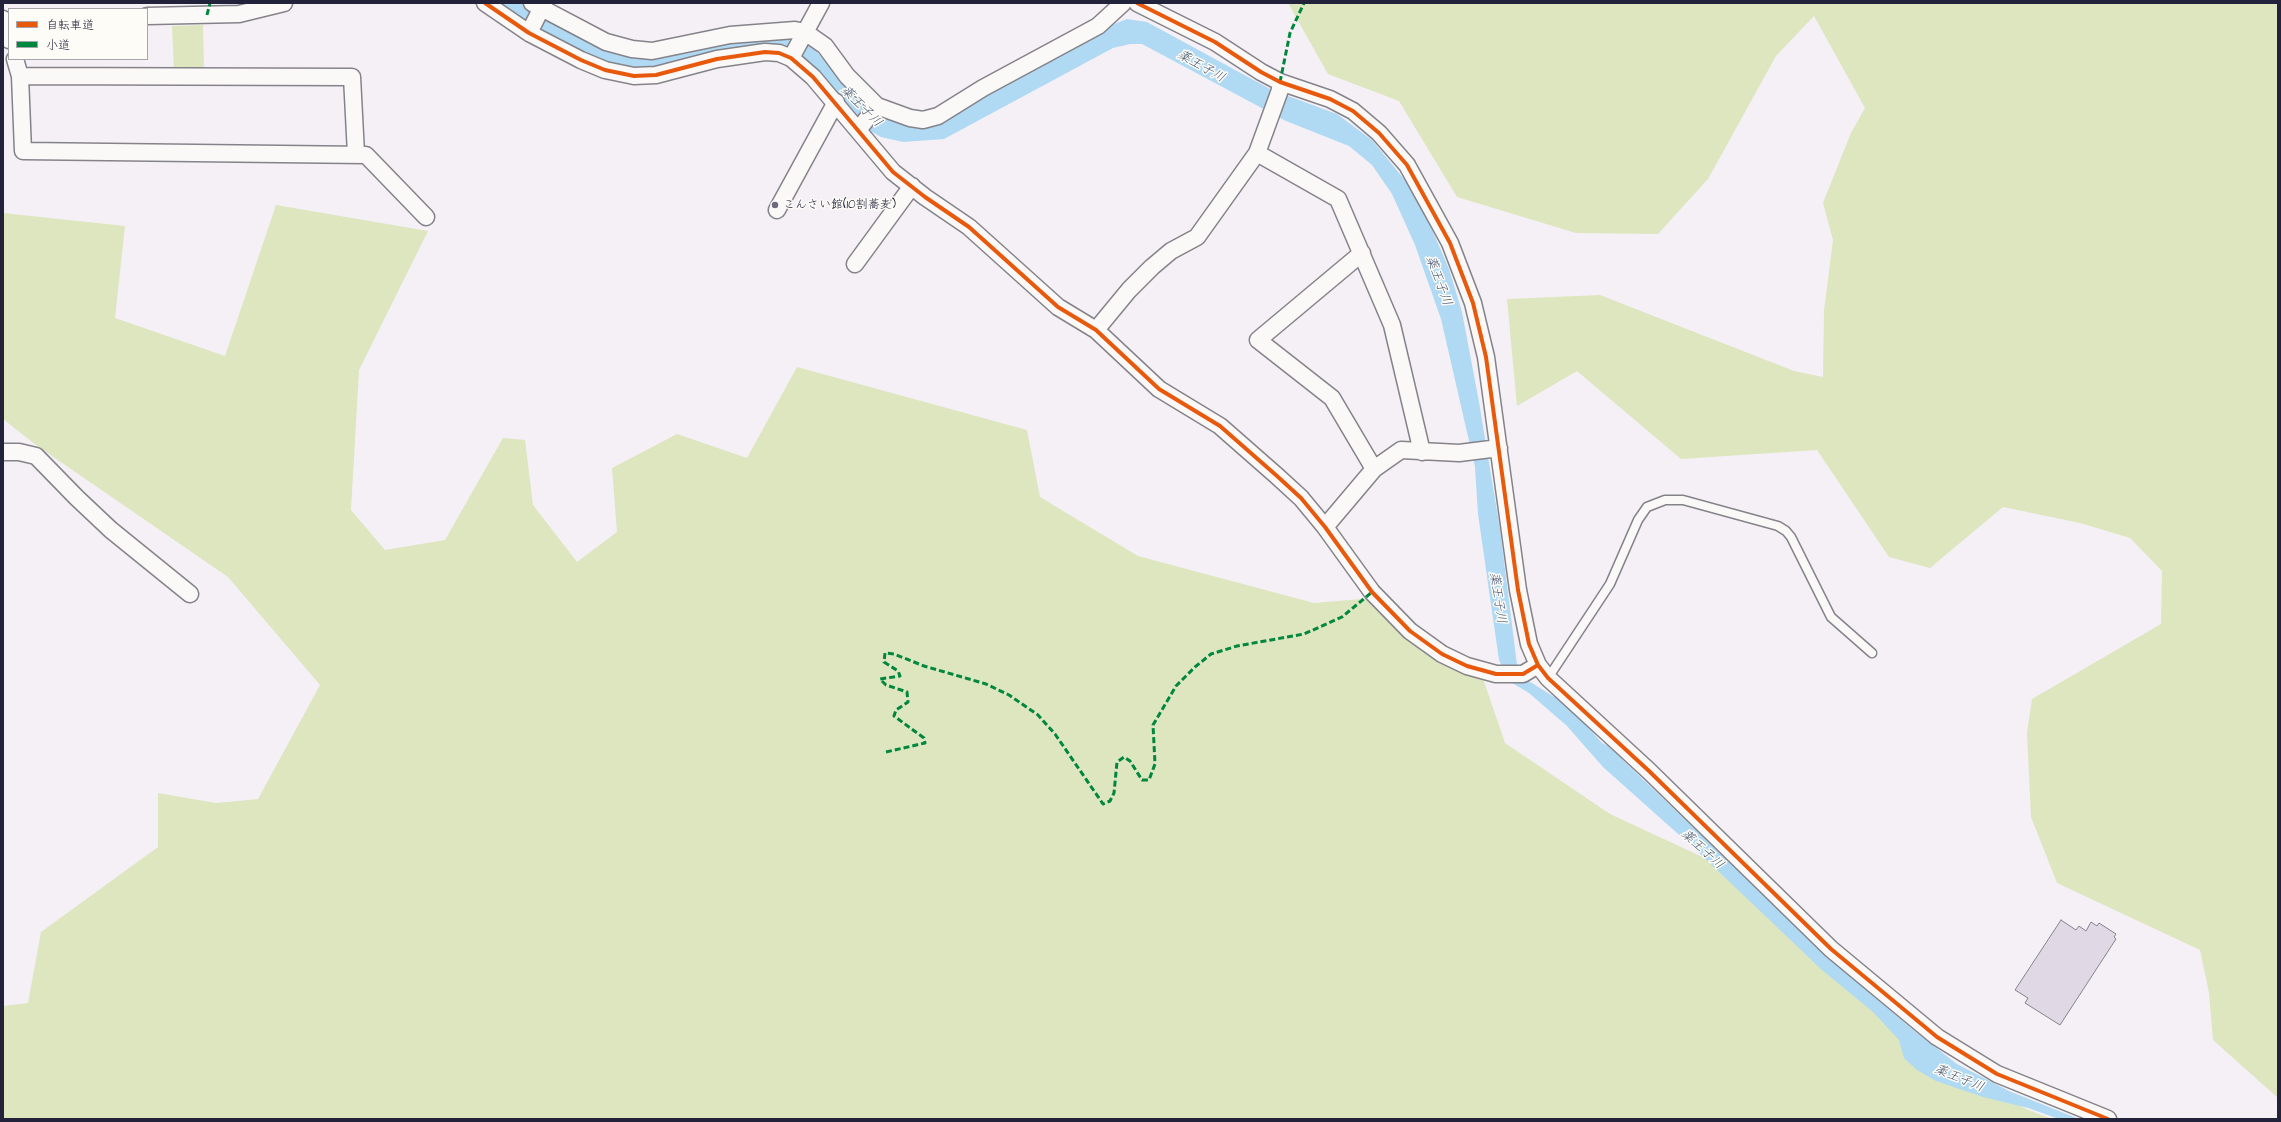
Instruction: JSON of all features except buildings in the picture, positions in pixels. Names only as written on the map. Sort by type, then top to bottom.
[{"type":"street","points":[[148,16],[239,14],[284,3]]},
{"type":"street","points":[[485,3],[529,33],[596,66],[634,76],[656,76],[733,56],[779,53],[792,58],[813,76],[893,172],[969,227],[1058,307],[1096,330],[1159,389],[1220,426],[1278,476],[1301,498],[1325,527],[1372,592],[1410,631],[1442,654],[1467,666],[1496,674],[1523,674],[1538,665]]},
{"type":"street","points":[[792,58],[821,3]]},
{"type":"street","points":[[529,33],[539,5],[606,42],[632,49],[652,51],[730,35],[795,30],[805,32],[824,46],[847,76],[877,106],[910,118],[923,120],[938,116],[983,88],[1098,26],[1124,3]]},
{"type":"street","points":[[1137,3],[1215,42],[1280,86],[1330,99],[1353,111],[1379,133],[1407,165],[1450,243],[1472,304],[1486,358],[1518,590],[1529,644],[1538,665],[1548,678],[1649,771],[1831,950],[1937,1036],[1997,1074],[2108,1119]]},
{"type":"street","points":[[3,18],[8,36]]},
{"type":"street","points":[[730,35],[733,56]]},
{"type":"street","points":[[596,66],[606,42]]},
{"type":"street","points":[[15,60],[20,76],[23,151],[366,155],[426,217]]},
{"type":"street","points":[[20,76],[352,77],[356,154]]},
{"type":"street","points":[[1096,330],[1129,290],[1152,267],[1171,251],[1197,238],[1257,153],[1280,86]]},
{"type":"street","points":[[777,210],[836,102]]},
{"type":"street","points":[[858,130],[877,106]]},
{"type":"street","points":[[1257,153],[1338,199],[1392,325],[1422,452]]},
{"type":"street","points":[[855,264],[912,186]]},
{"type":"street","points":[[1362,253],[1258,340],[1332,398],[1374,469]]},
{"type":"street","points":[[1325,527],[1374,469],[1401,450],[1458,453],[1499,448]]},
{"type":"street","points":[[3,452],[19,452],[36,456],[111,530],[190,594]]},
{"type":"lane","points":[[1548,678],[1610,584],[1638,520],[1647,507],[1665,500],[1683,500],[1778,526],[1786,531],[1832,616],[1872,653]]},
{"type":"green space","points":[[1288,3],[2278,3],[2278,1098],[2213,1040],[2209,993],[2200,950],[2057,883],[2031,817],[2027,733],[2032,699],[2161,624],[2162,571],[2130,538],[2080,523],[2003,507],[1930,568],[1889,557],[1817,450],[1681,459],[1577,371],[1517,406],[1507,299],[1600,295],[1794,371],[1823,377],[1824,311],[1833,240],[1823,203],[1851,133],[1865,108],[1814,16],[1776,56],[1708,179],[1658,234],[1576,233],[1457,197],[1399,101],[1328,74]]},
{"type":"green space","points":[[203,25],[204,70],[174,71],[172,26]]},
{"type":"green space","points":[[276,205],[428,231],[359,370],[351,510],[385,550],[445,540],[503,438],[525,440],[533,505],[577,562],[617,532],[612,468],[677,434],[747,458],[797,367],[1027,430],[1040,497],[1138,556],[1314,603],[1374,598],[1479,667],[1505,743],[1610,814],[1739,874],[1936,1061],[2026,1109],[2052,1119],[3,1119],[3,1006],[28,1003],[41,932],[158,847],[158,793],[216,803],[258,799],[320,685],[228,577],[36,445],[3,419],[3,213],[125,226],[115,318],[225,356]]},
{"type":"water","name":"薬王子川","points":[[493,3],[522,3],[546,18],[623,53],[717,41],[796,36],[808,42],[841,79],[912,125],[1089,34],[1127,19],[1147,22],[1272,90],[1337,114],[1372,140],[1408,184],[1430,225],[1449,269],[1462,312],[1479,402],[1500,529],[1517,665],[1527,680],[1569,706],[1602,743],[1608,746],[1842,969],[1912,1029],[1957,1064],[2009,1091],[2079,1119],[2059,1119],[2028,1108],[1983,1097],[1936,1081],[1917,1070],[1904,1058],[1899,1040],[1873,1012],[1822,970],[1696,850],[1603,767],[1567,726],[1529,693],[1509,681],[1499,660],[1478,514],[1475,467],[1441,319],[1415,245],[1392,194],[1372,165],[1349,146],[1286,121],[1142,44],[1130,44],[1113,48],[944,139],[903,142],[881,137],[870,131],[800,56],[654,71],[609,64],[542,33]]},
{"type":"marked path","points":[[207,15],[210,3]]},
{"type":"marked path","points":[[1280,82],[1290,33],[1304,3]]},
{"type":"marked path","points":[[886,752],[925,743],[924,738],[894,716],[896,710],[908,702],[907,692],[886,685],[880,679],[900,676],[898,671],[884,662],[885,653],[894,654],[924,666],[986,684],[1009,695],[1038,715],[1055,734],[1103,804],[1110,801],[1114,793],[1117,762],[1124,757],[1130,761],[1142,780],[1149,780],[1155,764],[1153,725],[1176,686],[1195,667],[1211,654],[1237,646],[1304,634],[1342,617],[1372,592]]},
{"type":"cycle path","points":[[485,3],[529,33],[581,60],[605,70],[634,76],[656,75],[717,59],[765,52],[779,53],[791,58],[813,77],[893,172],[925,197],[969,227],[1058,307],[1096,330],[1159,389],[1220,426],[1301,498],[1325,527],[1372,592],[1410,631],[1442,654],[1467,666],[1496,674],[1523,674],[1538,665]]},
{"type":"cycle path","points":[[1137,3],[1215,42],[1261,72],[1280,82],[1330,99],[1353,111],[1379,133],[1407,165],[1450,243],[1473,303],[1486,357],[1518,590],[1529,644],[1538,665],[1548,678],[1649,771],[1831,949],[1937,1037],[1997,1074],[2108,1119]]},
{"type":"place","name":"こんさい館(10割蕎麦)","points":[[775,205]]}]
